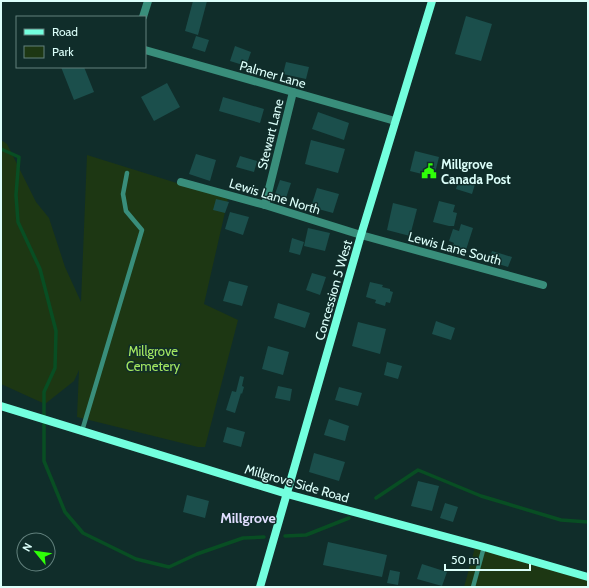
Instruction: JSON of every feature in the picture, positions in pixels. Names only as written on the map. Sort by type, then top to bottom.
[{"type":"main road","name":"Concession 5 West","points":[[260,587],[361,235],[432,1]]},
{"type":"main road","name":"Millgrove Side Road","points":[[1,406],[287,494],[484,547],[588,577]]},
{"type":"street","points":[[143,16],[148,1]]},
{"type":"street","name":"Palmer Lane","points":[[146,50],[395,121]]},
{"type":"street","name":"Stewart Lane","points":[[265,205],[293,92]]},
{"type":"street","name":"Lewis Lane North","points":[[181,182],[265,205],[361,235]]},
{"type":"street","name":"Lewis Lane South","points":[[361,235],[543,285]]},
{"type":"lane","points":[[82,431],[142,230],[126,211],[123,194],[128,173]]},
{"type":"lane","points":[[473,587],[484,547]]},
{"type":"green space","name":"Millgrove Cemetery","points":[[1,140],[7,144],[36,202],[49,218],[65,267],[81,302],[87,155],[228,199],[204,304],[238,320],[205,447],[198,447],[77,417],[79,370],[74,381],[45,404],[1,384]]},
{"type":"green space","points":[[476,544],[588,575],[588,587],[464,587]]},
{"type":"building","points":[[193,1],[207,1],[198,35],[185,31]]},
{"type":"building","points":[[466,16],[492,24],[481,61],[455,54]]},
{"type":"building","points":[[196,36],[209,40],[205,52],[192,48]]},
{"type":"building","points":[[235,46],[251,52],[246,66],[230,61]]},
{"type":"building","points":[[286,62],[309,67],[306,79],[283,74]]},
{"type":"building","points":[[61,68],[84,68],[94,92],[74,100]]},
{"type":"building","points":[[167,83],[180,107],[154,121],[141,97]]},
{"type":"building","points":[[223,97],[264,109],[260,123],[219,111]]},
{"type":"building","points":[[318,112],[349,123],[344,140],[312,129]]},
{"type":"building","points":[[311,140],[345,149],[338,173],[305,164]]},
{"type":"building","points":[[415,151],[439,157],[434,177],[410,171]]},
{"type":"building","points":[[196,154],[216,160],[210,181],[189,174]]},
{"type":"building","points":[[240,156],[257,161],[254,172],[236,167]]},
{"type":"building","points":[[460,176],[476,181],[472,194],[456,189]]},
{"type":"building","points":[[280,180],[291,183],[286,198],[275,194]]},
{"type":"building","points":[[317,188],[339,194],[333,213],[311,207]]},
{"type":"building","points":[[216,199],[229,202],[225,213],[213,210]]},
{"type":"building","points":[[439,201],[455,205],[453,212],[457,213],[454,226],[433,222]]},
{"type":"building","points":[[393,203],[417,209],[410,236],[387,230]]},
{"type":"building","points":[[230,212],[249,217],[243,235],[225,229]]},
{"type":"building","points":[[461,224],[473,228],[465,253],[452,248],[454,243],[449,241],[453,229],[459,231]]},
{"type":"building","points":[[308,228],[330,233],[325,251],[304,246]]},
{"type":"building","points":[[292,238],[304,242],[300,255],[289,252]]},
{"type":"building","points":[[492,251],[512,257],[508,267],[489,261]]},
{"type":"building","points":[[312,273],[326,277],[320,295],[306,290]]},
{"type":"building","points":[[229,281],[248,286],[242,306],[223,301]]},
{"type":"building","points":[[370,282],[383,285],[382,287],[390,289],[390,291],[393,292],[390,303],[386,302],[385,306],[375,303],[376,300],[366,297]]},
{"type":"building","points":[[278,303],[310,313],[305,328],[274,318]]},
{"type":"building","points":[[436,321],[455,328],[451,340],[432,334]]},
{"type":"building","points":[[358,322],[386,329],[380,354],[352,346]]},
{"type":"building","points":[[268,346],[289,352],[283,375],[262,369]]},
{"type":"building","points":[[387,362],[402,366],[398,379],[384,375]]},
{"type":"building","points":[[240,376],[244,377],[242,386],[244,387],[235,413],[226,410],[232,391],[236,392]]},
{"type":"building","points":[[278,386],[292,389],[290,401],[275,398]]},
{"type":"building","points":[[339,387],[362,393],[358,406],[335,400]]},
{"type":"building","points":[[329,419],[349,426],[345,441],[324,435]]},
{"type":"building","points":[[227,427],[245,432],[241,447],[223,442]]},
{"type":"building","points":[[314,453],[345,462],[339,481],[309,472]]},
{"type":"building","points":[[418,481],[439,486],[432,511],[411,506]]},
{"type":"building","points":[[187,495],[209,501],[205,518],[183,512]]},
{"type":"building","points":[[445,503],[458,507],[453,522],[440,518]]},
{"type":"building","points":[[328,542],[387,555],[382,577],[323,565]]},
{"type":"building","points":[[422,564],[447,572],[442,586],[417,579]]},
{"type":"building","points":[[390,570],[400,572],[398,585],[387,583]]},
{"type":"waterway","points":[[1,149],[19,157],[16,195],[18,222],[40,269],[56,331],[55,368],[44,392],[44,461],[65,512],[83,533],[136,559],[169,567],[197,554],[243,538],[264,537]]},
{"type":"waterway","points":[[376,498],[418,470],[481,496],[561,520],[588,522]]},
{"type":"waterway","points":[[285,536],[306,535],[349,518]]},
{"type":"place","name":"Millgrove Canada Post","points":[[429,171]]},
{"type":"district","name":"Millgrove","points":[[248,518]]}]
